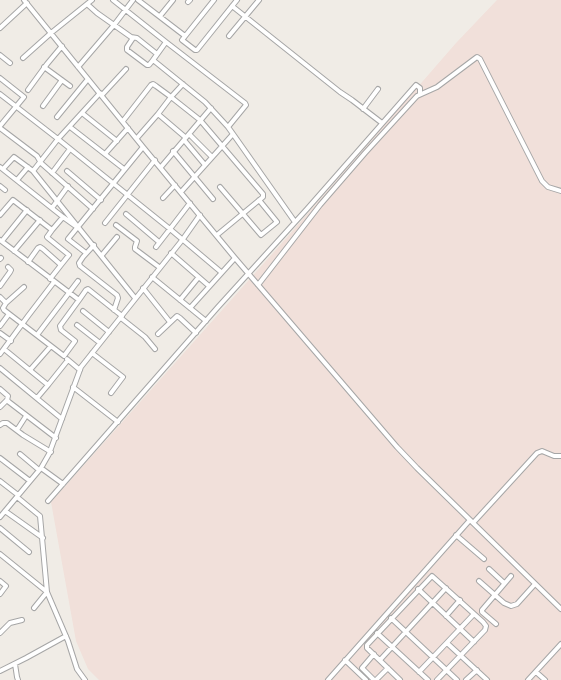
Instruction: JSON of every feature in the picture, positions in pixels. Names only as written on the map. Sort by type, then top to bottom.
[{"type":"street","points":[[23,58],[92,0]]},
{"type":"street","points":[[113,0],[245,103],[246,105],[228,127]]},
{"type":"street","points":[[78,67],[133,0]]},
{"type":"street","points":[[138,0],[185,36]]},
{"type":"street","points":[[160,16],[172,0]]},
{"type":"street","points":[[213,0],[182,40],[193,49],[197,50],[237,0]]},
{"type":"street","points":[[230,36],[259,0]]},
{"type":"street","points":[[0,28],[25,1],[248,274],[410,461],[561,609]]},
{"type":"street","points":[[87,4],[114,25],[133,38],[137,38],[157,54]]},
{"type":"street","points":[[232,6],[382,124]]},
{"type":"street","points":[[133,38],[127,47],[127,50],[147,65],[149,65],[166,42]]},
{"type":"street","points":[[28,90],[44,67],[62,46]]},
{"type":"street","points":[[0,55],[10,63]]},
{"type":"street","points":[[258,285],[324,200],[420,94],[437,87],[478,57],[539,176],[548,187],[561,191]]},
{"type":"street","points":[[153,60],[211,108],[228,127],[295,222]]},
{"type":"street","points":[[44,67],[70,86]]},
{"type":"street","points":[[33,171],[58,139],[126,69]]},
{"type":"street","points":[[0,78],[24,97],[0,127],[37,156],[41,162],[93,209]]},
{"type":"street","points":[[57,117],[88,79]]},
{"type":"street","points":[[43,106],[62,80]]},
{"type":"street","points":[[123,121],[153,84],[200,120],[264,194],[217,236]]},
{"type":"street","points":[[137,138],[183,84]]},
{"type":"street","points":[[48,501],[415,85],[420,88],[420,94]]},
{"type":"street","points":[[363,109],[378,89]]},
{"type":"street","points":[[0,94],[114,183],[221,272]]},
{"type":"street","points":[[161,167],[211,108]]},
{"type":"street","points":[[82,113],[117,140]]},
{"type":"street","points":[[158,114],[212,157]]},
{"type":"street","points":[[70,127],[124,169]]},
{"type":"street","points":[[105,154],[128,128]]},
{"type":"street","points":[[181,192],[233,134]]},
{"type":"street","points":[[186,137],[205,165]]},
{"type":"street","points":[[86,253],[68,239],[77,226],[93,209],[143,147]]},
{"type":"street","points":[[52,172],[70,149]]},
{"type":"street","points":[[173,151],[213,199]]},
{"type":"street","points":[[77,226],[63,217],[2,168],[14,157],[33,171],[94,245],[135,298]]},
{"type":"street","points":[[104,223],[155,160]]},
{"type":"street","points":[[18,180],[28,167]]},
{"type":"street","points":[[67,171],[100,200]]},
{"type":"street","points":[[163,198],[175,185]]},
{"type":"street","points":[[0,186],[5,190]]},
{"type":"street","points":[[52,208],[68,186]]},
{"type":"street","points":[[220,187],[260,235],[277,222],[259,200]]},
{"type":"street","points":[[0,215],[2,209],[13,200],[52,230]]},
{"type":"street","points":[[156,247],[190,203]]},
{"type":"street","points":[[27,210],[1,240],[79,300]]},
{"type":"street","points":[[126,214],[159,242]]},
{"type":"street","points":[[0,516],[40,469],[51,452],[80,370],[92,352],[183,239],[200,215]]},
{"type":"street","points":[[50,279],[68,255],[47,237],[63,217]]},
{"type":"street","points":[[14,251],[40,220]]},
{"type":"street","points":[[116,225],[137,241],[135,249],[159,268]]},
{"type":"street","points":[[102,256],[116,237]]},
{"type":"street","points":[[94,245],[79,262],[80,265],[117,295],[118,298],[114,310]]},
{"type":"street","points":[[28,262],[40,247],[61,265]]},
{"type":"street","points":[[171,254],[209,286]]},
{"type":"street","points":[[190,308],[235,258]]},
{"type":"street","points":[[0,286],[10,272],[8,267]]},
{"type":"street","points":[[152,277],[206,321]]},
{"type":"street","points":[[180,300],[198,278]]},
{"type":"street","points":[[37,335],[78,281]]},
{"type":"street","points":[[0,354],[54,282]]},
{"type":"street","points":[[24,287],[6,303],[3,309],[80,370]]},
{"type":"street","points":[[143,288],[170,322]]},
{"type":"street","points":[[64,356],[75,341],[61,330],[60,326],[88,289],[145,337],[156,349]]},
{"type":"street","points":[[0,297],[6,303]]},
{"type":"street","points":[[83,311],[109,332]]},
{"type":"street","points":[[0,326],[9,314]]},
{"type":"street","points":[[158,334],[176,317],[178,317],[196,333]]},
{"type":"street","points":[[77,325],[100,343]]},
{"type":"street","points":[[0,333],[11,341]]},
{"type":"street","points":[[30,370],[51,346]]},
{"type":"street","points":[[4,349],[48,385]]},
{"type":"street","points":[[92,352],[123,377],[111,393]]},
{"type":"street","points":[[37,398],[68,360]]},
{"type":"street","points":[[0,368],[62,419]]},
{"type":"street","points":[[73,387],[118,422]]},
{"type":"street","points":[[0,389],[8,396],[7,400],[56,438]]},
{"type":"street","points":[[0,407],[7,400]]},
{"type":"street","points":[[17,430],[26,416]]},
{"type":"street","points":[[0,425],[3,423],[7,424],[51,452]]},
{"type":"street","points":[[328,680],[456,535],[471,522],[537,452],[542,451],[554,456],[561,456]]},
{"type":"street","points":[[20,454],[63,484]]},
{"type":"street","points":[[0,458],[30,481]]},
{"type":"street","points":[[0,481],[40,516],[47,592],[66,636],[78,672],[85,680]]},
{"type":"street","points":[[5,511],[43,538]]},
{"type":"street","points":[[0,528],[29,552]]},
{"type":"street","points":[[456,535],[484,559]]},
{"type":"street","points":[[0,554],[47,592]]},
{"type":"street","points":[[489,569],[504,584]]},
{"type":"street","points":[[400,680],[368,648],[367,644],[432,576],[483,622],[486,628],[438,680]]},
{"type":"street","points":[[496,624],[481,611],[512,576]]},
{"type":"street","points":[[0,581],[6,586],[0,594]]},
{"type":"street","points":[[479,581],[507,605],[514,605],[535,584]]},
{"type":"street","points":[[380,660],[446,588]]},
{"type":"street","points":[[418,590],[474,642]]},
{"type":"street","points":[[34,608],[47,592]]},
{"type":"street","points":[[446,616],[460,600]]},
{"type":"street","points":[[420,672],[474,614]]},
{"type":"street","points":[[391,618],[457,680]]},
{"type":"street","points":[[0,633],[10,623],[22,620]]},
{"type":"street","points":[[377,633],[428,680]]},
{"type":"street","points":[[0,670],[15,664],[66,636]]},
{"type":"street","points":[[447,643],[487,680]]},
{"type":"street","points":[[528,680],[561,644]]},
{"type":"street","points":[[374,654],[362,668],[375,680],[388,668]]},
{"type":"street","points":[[346,660],[366,680]]},
{"type":"street","points":[[15,664],[17,679]]},
{"type":"street","points":[[466,680],[476,670]]},
{"type":"street","points":[[536,672],[545,680]]},
{"type":"shaded area","points":[[497,0],[561,0],[561,680],[99,680],[88,669],[76,641],[51,502],[289,235],[456,43]]}]
